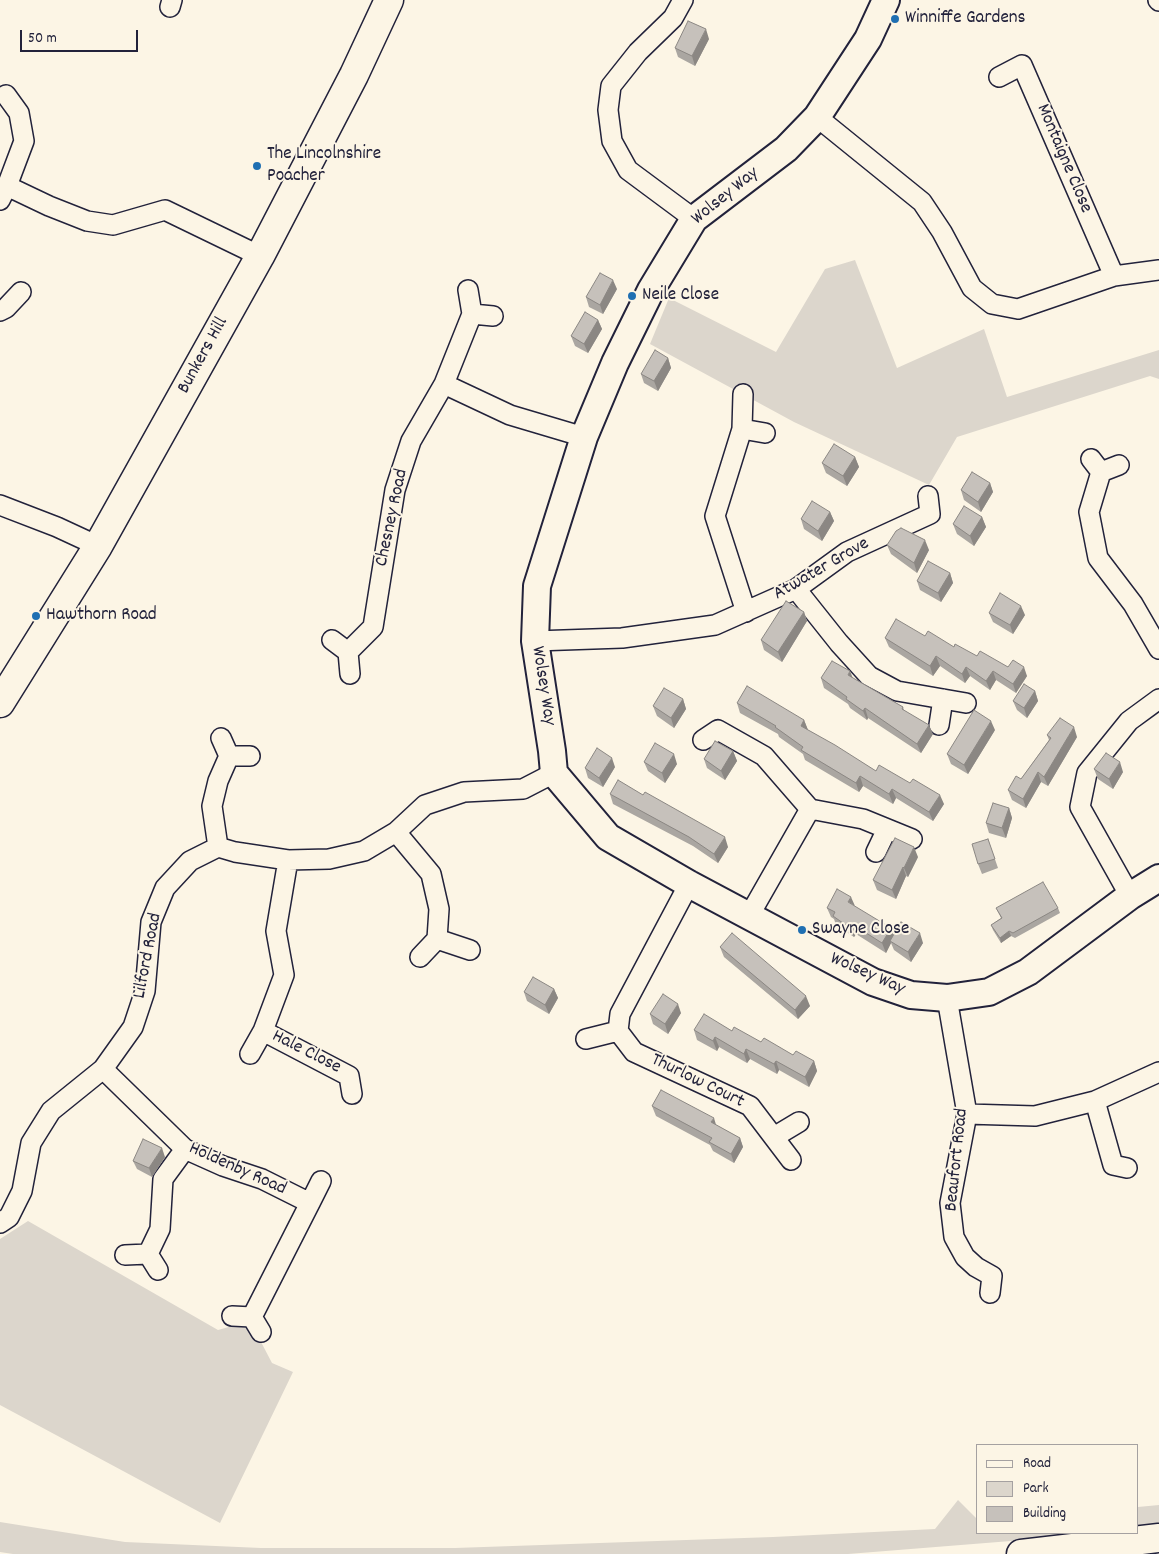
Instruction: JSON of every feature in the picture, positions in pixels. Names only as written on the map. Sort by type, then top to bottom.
[{"type":"main road","name":"Bunkers Hill","points":[[0,703],[98,546],[260,256],[354,75],[389,0]]},
{"type":"main road","points":[[1021,1554],[1159,1538]]},
{"type":"street","points":[[683,0],[673,18],[638,52],[612,86],[608,110],[612,141],[628,170],[694,219]]},
{"type":"street","name":"Wolsey Way","points":[[886,0],[868,39],[817,117],[786,149],[694,219],[651,290],[615,363],[584,437],[537,586],[534,641],[554,774],[608,837],[689,884],[873,982],[911,995],[947,998],[989,992],[1028,972],[1130,896],[1159,878]]},
{"type":"street","name":"Montaigne Close","points":[[999,77],[1022,65],[1114,276]]},
{"type":"street","points":[[6,95],[20,113],[24,141],[4,193],[49,206],[87,221],[113,225],[165,210],[260,256]]},
{"type":"street","points":[[817,117],[922,202],[942,232],[972,288],[992,304],[1018,309],[1114,276],[1159,270]]},
{"type":"street","points":[[468,290],[472,314],[493,316]]},
{"type":"street","points":[[0,311],[6,308],[21,292]]},
{"type":"street","name":"Chesney Road","points":[[348,652],[373,628],[395,490],[411,441],[444,384],[472,314]]},
{"type":"street","points":[[444,384],[510,415],[584,437]]},
{"type":"street","points":[[743,394],[742,429],[716,516],[746,612]]},
{"type":"street","points":[[742,429],[765,433]]},
{"type":"street","points":[[1119,465],[1096,466],[1089,512],[1098,558],[1133,604],[1159,649]]},
{"type":"street","points":[[0,505],[98,546]]},
{"type":"street","name":"Atwater Grove","points":[[534,641],[622,638],[715,625],[796,589],[847,552],[934,512]]},
{"type":"street","points":[[796,589],[839,643],[869,676],[897,691],[966,703]]},
{"type":"street","points":[[332,640],[348,652],[350,674]]},
{"type":"street","points":[[938,725],[943,699]]},
{"type":"street","points":[[1130,896],[1080,806],[1087,773],[1129,721],[1159,699]]},
{"type":"street","points":[[713,728],[764,756],[810,809],[862,819],[912,839]]},
{"type":"street","points":[[221,738],[229,756],[218,781],[212,806],[218,847],[235,852],[288,860],[329,860],[364,851],[396,832],[426,805],[464,792],[523,789],[554,774]]},
{"type":"street","points":[[229,756],[250,756]]},
{"type":"street","points":[[749,916],[810,809]]},
{"type":"street","points":[[876,852],[887,829]]},
{"type":"street","points":[[396,832],[431,874],[439,908],[437,939],[420,957]]},
{"type":"street","name":"Lilford Road","points":[[0,1224],[9,1216],[22,1191],[31,1143],[51,1111],[103,1069],[133,1027],[145,991],[151,922],[165,888],[190,861],[218,847]]},
{"type":"street","name":"Hale Close","points":[[250,1054],[263,1031],[284,976],[276,931],[288,860]]},
{"type":"street","points":[[586,1039],[618,1031],[620,1014],[689,884]]},
{"type":"street","points":[[437,939],[470,950]]},
{"type":"street","name":"Beaufort Road","points":[[947,998],[966,1114],[950,1203],[954,1237],[965,1257],[976,1267],[996,1279]]},
{"type":"street","name":"Hale Close","points":[[263,1031],[356,1071],[352,1094]]},
{"type":"street","name":"Thurlow Court","points":[[618,1031],[634,1052],[750,1106],[791,1160]]},
{"type":"street","name":"Holdenby Road","points":[[103,1069],[185,1149],[223,1166],[262,1179],[310,1203]]},
{"type":"street","points":[[966,1114],[1036,1116],[1095,1101],[1159,1072]]},
{"type":"street","points":[[1095,1101],[1113,1170]]},
{"type":"street","points":[[774,1137],[799,1122]]},
{"type":"street","points":[[148,1254],[160,1229],[163,1179],[185,1149]]},
{"type":"street","name":"Holdenby Road","points":[[232,1316],[257,1324],[321,1181]]},
{"type":"street","points":[[125,1254],[148,1254]]},
{"type":"street","points":[[148,1254],[158,1270]]},
{"type":"green space","points":[[855,260],[897,368],[984,329],[1007,397],[1159,350],[1159,379],[1150,376],[957,437],[929,485],[794,422],[650,344],[669,298],[776,352],[825,269]]},
{"type":"green space","points":[[28,1221],[218,1330],[250,1321],[272,1363],[293,1372],[220,1523],[0,1405],[0,1239]]},
{"type":"green space","points":[[958,1500],[976,1518],[976,1534],[1084,1534],[848,1554],[13,1554],[0,1552],[0,1522],[125,1542],[261,1548],[455,1548],[773,1537],[935,1529]]},
{"type":"green space","points":[[1159,1505],[1159,1523],[1139,1526],[1139,1507]]},
{"type":"building","points":[[688,21],[706,29],[692,56],[675,48]]},
{"type":"building","points":[[600,273],[613,280],[600,305],[586,297]]},
{"type":"building","points":[[585,312],[598,320],[584,344],[571,336]]},
{"type":"building","points":[[655,350],[668,358],[654,381],[641,374]]},
{"type":"building","points":[[834,444],[855,457],[843,476],[822,463]]},
{"type":"building","points":[[972,472],[990,483],[978,502],[961,490]]},
{"type":"building","points":[[812,501],[830,512],[818,531],[801,519]]},
{"type":"building","points":[[964,506],[982,517],[970,536],[953,524]]},
{"type":"building","points":[[901,528],[925,540],[914,563],[887,545],[896,531]]},
{"type":"building","points":[[928,561],[950,573],[938,593],[917,581]]},
{"type":"building","points":[[1000,593],[1021,606],[1010,625],[989,613]]},
{"type":"building","points":[[786,601],[804,612],[778,652],[761,640]]},
{"type":"building","points":[[896,619],[925,636],[928,631],[954,647],[955,644],[977,656],[980,651],[1008,667],[1013,660],[1024,667],[1013,684],[993,671],[986,681],[966,667],[962,674],[936,656],[930,666],[885,638]]},
{"type":"building","points":[[832,661],[850,671],[848,675],[903,707],[902,709],[929,725],[917,744],[865,708],[863,711],[821,678]]},
{"type":"building","points":[[1024,684],[1035,691],[1024,708],[1013,701]]},
{"type":"building","points":[[747,686],[804,720],[801,726],[876,771],[879,765],[910,783],[913,779],[940,795],[929,812],[892,789],[889,794],[860,776],[856,783],[801,750],[803,747],[776,726],[737,703]]},
{"type":"building","points":[[664,688],[683,699],[671,718],[653,706]]},
{"type":"building","points":[[974,710],[991,721],[964,765],[947,754]]},
{"type":"building","points":[[1060,718],[1074,727],[1044,777],[1038,772],[1023,799],[1008,790],[1016,776],[1021,779],[1051,738],[1047,735]]},
{"type":"building","points":[[715,741],[733,751],[721,771],[704,759]]},
{"type":"building","points":[[655,743],[674,754],[662,773],[644,762]]},
{"type":"building","points":[[597,748],[612,758],[599,778],[585,768]]},
{"type":"building","points":[[1106,753],[1120,762],[1109,779],[1094,769]]},
{"type":"building","points":[[618,780],[643,795],[645,792],[725,837],[714,854],[689,837],[610,794]]},
{"type":"building","points":[[993,803],[1009,808],[1002,828],[986,823]]},
{"type":"building","points":[[895,838],[914,847],[892,890],[873,880]]},
{"type":"building","points":[[988,839],[995,859],[978,864],[972,844]]},
{"type":"building","points":[[1043,882],[1058,908],[1013,933],[1009,931],[1000,938],[991,925],[1002,918],[996,908]]},
{"type":"building","points":[[837,889],[851,897],[848,902],[891,928],[882,943],[852,924],[850,928],[833,916],[835,912],[827,908]]},
{"type":"building","points":[[901,922],[920,933],[908,952],[890,941]]},
{"type":"building","points":[[732,933],[806,996],[795,1010],[720,947]]},
{"type":"building","points":[[533,977],[554,989],[545,1005],[524,992]]},
{"type":"building","points":[[663,994],[678,1004],[665,1024],[650,1014]]},
{"type":"building","points":[[704,1014],[732,1031],[734,1027],[761,1042],[764,1038],[793,1055],[796,1051],[814,1061],[805,1077],[776,1061],[774,1064],[746,1049],[744,1054],[715,1037],[713,1041],[694,1030]]},
{"type":"building","points":[[661,1090],[714,1118],[711,1122],[740,1138],[731,1154],[709,1142],[712,1138],[652,1106]]},
{"type":"building","points":[[143,1139],[162,1148],[149,1168],[133,1161]]},
{"type":"place","name":"Winniffe Gardens","points":[[895,19]]},
{"type":"place","name":"The Lincolnshire Poacher","points":[[257,166]]},
{"type":"place","name":"Neile Close","points":[[632,296]]},
{"type":"place","name":"Hawthorn Road","points":[[36,616]]},
{"type":"place","name":"Swayne Close","points":[[802,930]]}]
